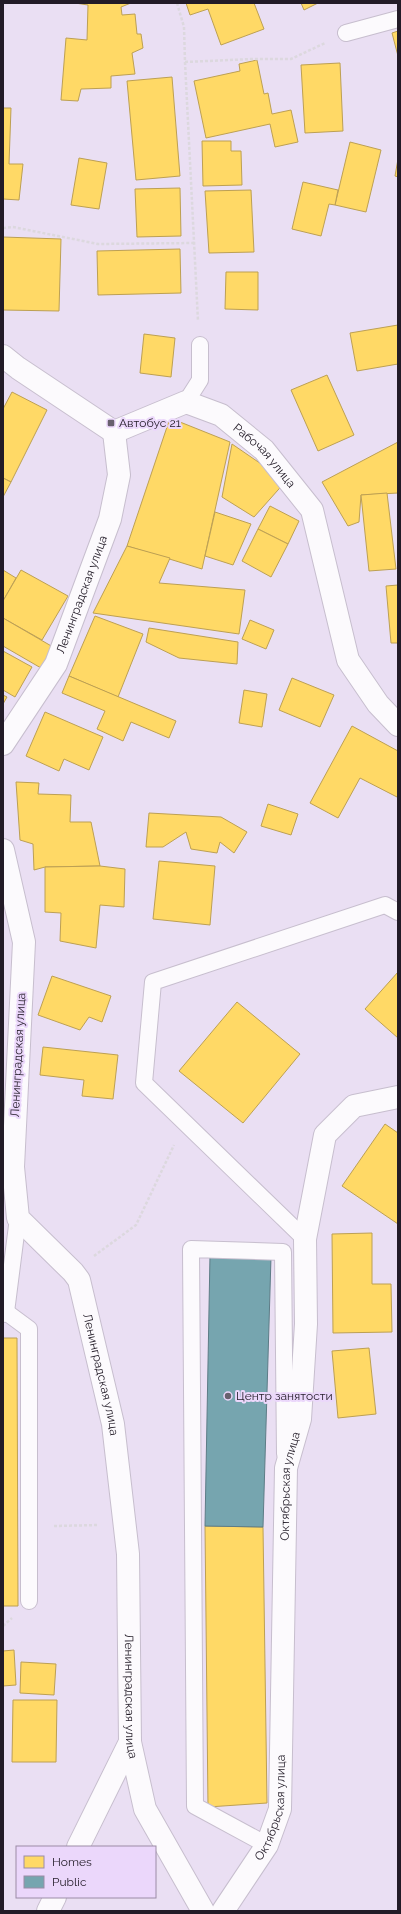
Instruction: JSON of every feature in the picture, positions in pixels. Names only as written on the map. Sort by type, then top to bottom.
[{"type":"street","points":[[3,356],[18,368],[114,432],[186,402]]},
{"type":"street","name":"Рабочая улица","points":[[186,402],[221,415],[264,450],[312,510],[348,660],[378,704],[398,725]]},
{"type":"street","name":"Ленинградская улица","points":[[3,744],[56,664],[110,519],[119,475],[114,432]]},
{"type":"street","name":"Ленинградская улица","points":[[3,850],[24,942],[13,1167],[18,1218],[73,1272],[79,1280],[113,1424],[125,1524],[128,1554],[130,1742],[145,1810],[203,1911]]},
{"type":"street","name":"Октябрьская улица","points":[[223,1911],[267,1845],[280,1809],[286,1468],[300,1420],[306,1324],[305,1239],[325,1135],[354,1106],[398,1097]]},
{"type":"street","points":[[78,1846],[130,1742]]},
{"type":"street","points":[[48,1911],[54,1898]]},
{"type":"lane","points":[[346,33],[398,19]]},
{"type":"lane","points":[[186,402],[200,380],[200,345]]},
{"type":"lane","points":[[305,1239],[144,1083],[153,982],[385,905],[398,912]]},
{"type":"lane","points":[[18,1218],[4,1313],[29,1329],[29,1600]]},
{"type":"lane","points":[[267,1845],[195,1806],[191,1249],[283,1252],[286,1468]]},
{"type":"path","points":[[177,3],[184,27],[200,345]]},
{"type":"path","points":[[185,62],[291,59],[346,33]]},
{"type":"path","points":[[3,228],[13,228],[98,244],[195,243]]},
{"type":"path","points":[[73,1272],[136,1225],[184,1122]]},
{"type":"path","points":[[29,1527],[125,1524]]},
{"type":"building: Homes","points":[[75,3],[131,3],[121,7],[122,15],[135,14],[137,34],[141,34],[143,48],[132,53],[135,74],[111,76],[111,88],[81,89],[78,101],[61,100],[66,38],[87,40],[88,5]]},
{"type":"building: Homes","points":[[186,3],[254,3],[264,29],[221,45],[208,9],[190,15]]},
{"type":"building: Homes","points":[[301,3],[318,3],[304,10]]},
{"type":"building: Homes","points":[[398,31],[398,56],[392,33]]},
{"type":"building: Homes","points":[[257,60],[264,94],[268,93],[272,114],[291,110],[298,142],[275,147],[270,124],[206,138],[194,81],[240,71],[239,64]]},
{"type":"building: Homes","points":[[340,63],[343,131],[305,133],[301,65]]},
{"type":"building: Homes","points":[[172,77],[180,176],[136,180],[127,81]]},
{"type":"building: Homes","points":[[3,108],[11,108],[9,164],[23,164],[19,200],[3,199]]},
{"type":"building: Homes","points":[[202,141],[231,141],[231,151],[241,151],[242,185],[203,186]]},
{"type":"building: Homes","points":[[350,142],[381,150],[366,212],[335,205]]},
{"type":"building: Homes","points":[[79,158],[107,163],[99,209],[71,205]]},
{"type":"building: Homes","points":[[398,159],[398,177],[395,176]]},
{"type":"building: Homes","points":[[303,182],[338,190],[335,205],[329,204],[321,236],[292,229]]},
{"type":"building: Homes","points":[[180,188],[181,236],[137,237],[135,189]]},
{"type":"building: Homes","points":[[251,190],[254,252],[209,253],[205,191]]},
{"type":"building: Homes","points":[[3,237],[61,239],[59,311],[3,310]]},
{"type":"building: Homes","points":[[180,249],[181,293],[98,295],[97,251]]},
{"type":"building: Homes","points":[[226,272],[258,272],[258,310],[225,309]]},
{"type":"building: Homes","points":[[398,325],[398,364],[357,371],[350,333]]},
{"type":"building: Homes","points":[[144,334],[175,338],[171,377],[140,373]]},
{"type":"building: Homes","points":[[327,375],[354,435],[318,451],[291,390]]},
{"type":"building: Homes","points":[[12,392],[47,410],[11,482],[3,478],[3,409]]},
{"type":"building: Homes","points":[[170,418],[230,442],[202,569],[127,546]]},
{"type":"building: Homes","points":[[398,442],[398,493],[361,495],[359,522],[348,526],[322,482]]},
{"type":"building: Homes","points":[[232,444],[286,481],[254,517],[222,497]]},
{"type":"building: Homes","points":[[3,478],[11,482],[3,497]]},
{"type":"building: Homes","points":[[387,493],[396,569],[369,571],[361,495]]},
{"type":"building: Homes","points":[[270,506],[299,521],[288,544],[258,529]]},
{"type":"building: Homes","points":[[215,512],[251,524],[233,565],[205,556]]},
{"type":"building: Homes","points":[[258,529],[288,544],[271,577],[242,561]]},
{"type":"building: Homes","points":[[127,546],[170,558],[159,583],[245,590],[239,634],[93,613]]},
{"type":"building: Homes","points":[[3,570],[16,578],[3,601]]},
{"type":"building: Homes","points":[[21,570],[68,596],[42,640],[3,618],[3,601]]},
{"type":"building: Homes","points":[[398,585],[398,643],[391,643],[386,586]]},
{"type":"building: Homes","points":[[95,616],[143,634],[118,697],[69,676]]},
{"type":"building: Homes","points":[[3,618],[53,647],[41,668],[3,646]]},
{"type":"building: Homes","points":[[250,620],[274,630],[266,649],[242,639]]},
{"type":"building: Homes","points":[[149,628],[238,642],[237,664],[179,658],[146,642]]},
{"type":"building: Homes","points":[[3,651],[32,667],[15,697],[3,690]]},
{"type":"building: Homes","points":[[69,676],[176,721],[169,738],[131,722],[123,741],[97,729],[105,711],[62,693]]},
{"type":"building: Homes","points":[[292,678],[334,695],[320,727],[279,710]]},
{"type":"building: Homes","points":[[244,690],[267,694],[262,727],[239,723]]},
{"type":"building: Homes","points":[[3,695],[7,697],[3,704]]},
{"type":"building: Homes","points":[[45,712],[103,737],[89,770],[64,759],[59,771],[26,756]]},
{"type":"building: Homes","points":[[352,726],[398,751],[398,795],[397,797],[360,778],[338,818],[310,803]]},
{"type":"building: Homes","points":[[16,782],[39,783],[38,794],[71,795],[70,822],[91,822],[100,866],[45,867],[34,870],[33,844],[20,840]]},
{"type":"building: Homes","points":[[268,804],[298,814],[291,835],[261,826]]},
{"type":"building: Homes","points":[[149,813],[221,817],[247,832],[234,853],[220,842],[217,853],[191,849],[186,832],[163,847],[146,847]]},
{"type":"building: Homes","points":[[159,861],[215,866],[210,925],[153,919]]},
{"type":"building: Homes","points":[[100,866],[125,869],[124,907],[100,905],[96,948],[60,941],[61,913],[45,912],[45,867]]},
{"type":"building: Homes","points":[[398,972],[398,1038],[365,1009]]},
{"type":"building: Homes","points":[[52,976],[111,996],[102,1022],[89,1017],[80,1030],[38,1015]]},
{"type":"building: Homes","points":[[237,1002],[300,1054],[243,1123],[179,1071]]},
{"type":"building: Homes","points":[[43,1047],[118,1055],[113,1099],[82,1096],[84,1080],[40,1075]]},
{"type":"building: Homes","points":[[385,1124],[398,1133],[398,1224],[342,1186]]},
{"type":"building: Homes","points":[[372,1233],[372,1284],[391,1284],[392,1332],[333,1333],[332,1234]]},
{"type":"building: Homes","points":[[3,1338],[17,1338],[18,1606],[3,1606]]},
{"type":"building: Homes","points":[[369,1348],[376,1414],[338,1418],[332,1351]]},
{"type":"building: Homes","points":[[205,1526],[263,1527],[267,1803],[208,1807]]},
{"type":"building: Homes","points":[[14,1650],[16,1685],[3,1686],[3,1651]]},
{"type":"building: Homes","points":[[21,1662],[56,1664],[54,1695],[20,1693]]},
{"type":"building: Homes","points":[[13,1700],[57,1700],[56,1762],[12,1762]]},
{"type":"building: Public","points":[[210,1255],[271,1257],[263,1527],[205,1526]]},
{"type":"place","name":"Автобус 21","points":[[111,423]]},
{"type":"place","name":"Центр занятости","points":[[228,1396]]}]
